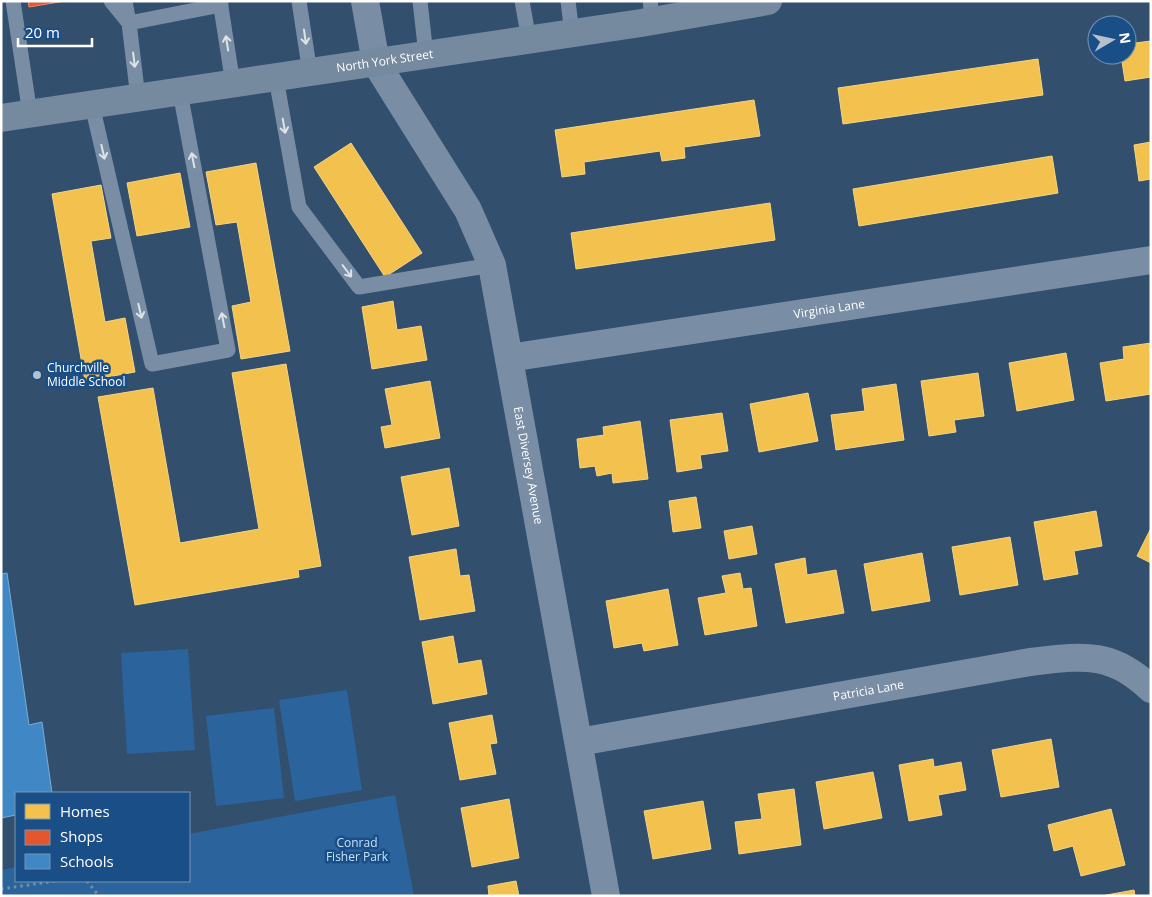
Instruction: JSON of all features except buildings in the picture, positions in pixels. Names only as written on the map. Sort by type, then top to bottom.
[{"type":"main road","name":"North York Street","points":[[1,118],[572,34],[652,11],[765,2]]},
{"type":"street","points":[[365,1],[376,63]]},
{"type":"street","name":"East Diversey Avenue","points":[[376,63],[468,210],[492,265],[606,896]]},
{"type":"street","name":"Virginia Lane","points":[[508,358],[1151,260]]},
{"type":"street","name":"Patricia Lane","points":[[578,742],[1030,662],[1068,658],[1099,658],[1120,665],[1137,676],[1151,689]]},
{"type":"lane","points":[[14,1],[30,114]]},
{"type":"lane","points":[[111,1],[129,23]]},
{"type":"lane","points":[[125,1],[138,98]]},
{"type":"lane","points":[[299,1],[310,73]]},
{"type":"lane","points":[[420,1],[426,56]]},
{"type":"lane","points":[[522,1],[528,40]]},
{"type":"lane","points":[[568,1],[572,34]]},
{"type":"lane","points":[[129,23],[220,3],[233,84]]},
{"type":"lane","points":[[276,78],[299,206],[359,287],[492,265]]},
{"type":"lane","points":[[92,105],[152,364],[228,350],[180,92]]},
{"type":"path","points":[[1,889],[49,882]]},
{"type":"path","points":[[88,882],[98,896]]},
{"type":"green space","points":[[188,649],[195,750],[127,754],[121,653]]},
{"type":"green space","points":[[347,690],[362,790],[295,801],[279,700]]},
{"type":"green space","points":[[274,708],[284,798],[216,806],[206,716]]},
{"type":"green space","name":"Conrad Fisher Park","points":[[395,795],[414,896],[1,896],[1,870],[15,867],[15,882],[190,882],[190,834]]},
{"type":"place","name":"Churchville Middle School","points":[[37,375]]}]
